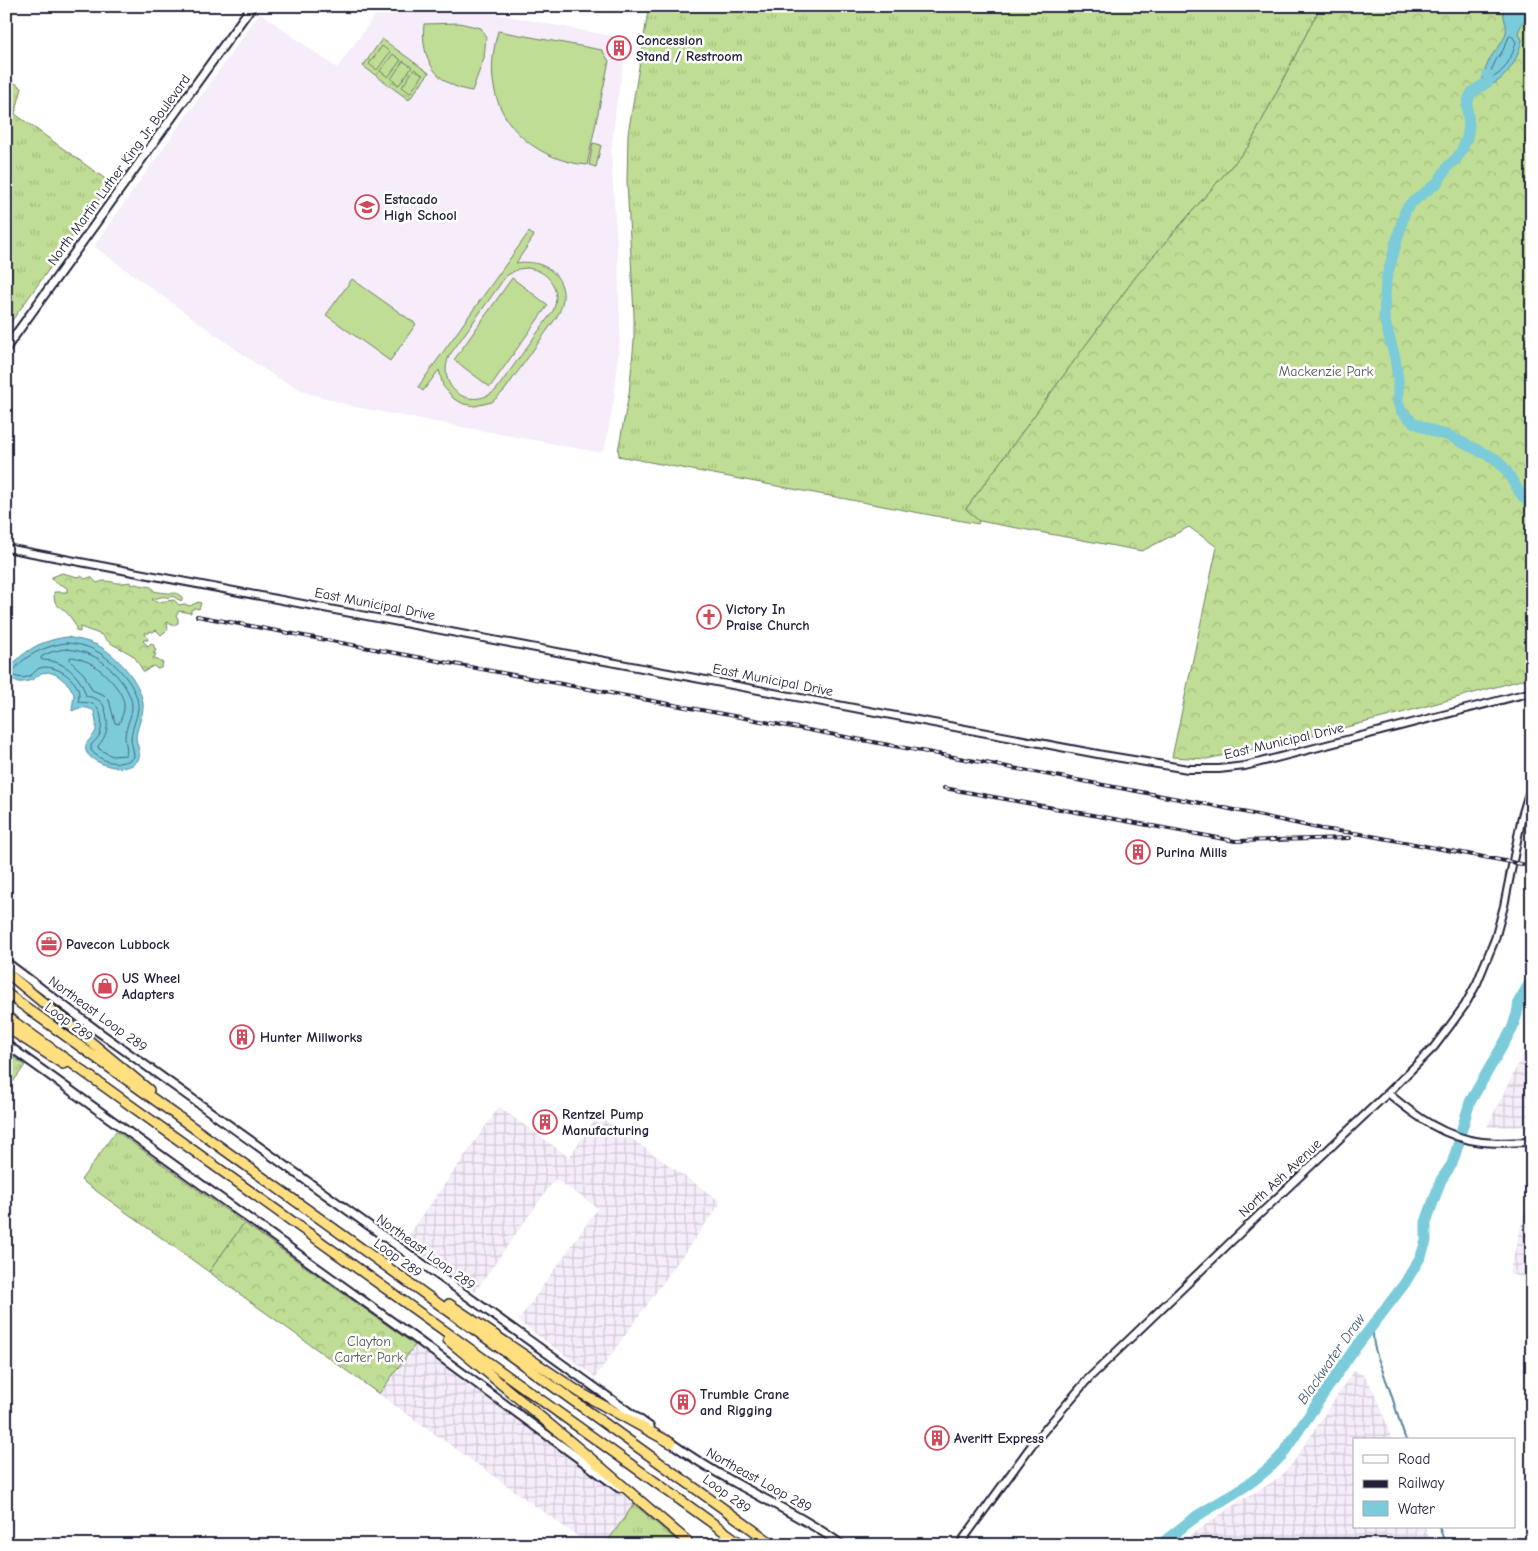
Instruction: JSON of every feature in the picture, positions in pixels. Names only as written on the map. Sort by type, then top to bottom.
[{"type":"highway","points":[[6,972],[130,1073],[190,1126]]},
{"type":"highway","name":"Loop 289","points":[[6,993],[774,1545]]},
{"type":"highway","points":[[6,1016],[742,1545]]},
{"type":"highway","points":[[6,1027],[117,1102],[186,1145]]},
{"type":"highway","points":[[364,1250],[427,1288],[579,1392],[671,1442]]},
{"type":"highway","points":[[376,1282],[536,1412],[689,1543]]},
{"type":"main road","name":"North Martin Luther King Jr. Boulevard","points":[[6,348],[252,6]]},
{"type":"main road","name":"Northeast Loop 289","points":[[6,962],[99,1032],[671,1442],[708,1467],[820,1529],[842,1545]]},
{"type":"main road","points":[[6,1044],[612,1482],[689,1543]]},
{"type":"street","name":"East Municipal Drive","points":[[6,548],[1103,755],[1188,769],[1219,769],[1245,766],[1532,692]]},
{"type":"street","name":"North Ash Avenue","points":[[958,1545],[1030,1446],[1088,1379],[1434,1047],[1465,1005],[1482,973],[1500,921],[1522,816],[1532,783]]},
{"type":"street","points":[[1388,1093],[1406,1109],[1427,1123],[1458,1137],[1484,1142],[1532,1142]]},
{"type":"shaded area","name":"Estacado High School","points":[[382,6],[455,6],[621,38],[627,42],[617,100],[611,152],[619,280],[620,340],[614,400],[605,447],[602,451],[597,452],[356,407],[308,393],[278,378],[255,363],[95,246],[260,13],[337,68]]},
{"type":"shaded area","points":[[1532,808],[1532,860],[1521,858]]},
{"type":"shaded area","points":[[1532,1036],[1532,1127],[1487,1127]]},
{"type":"shaded area","points":[[499,1107],[569,1157],[598,1115],[721,1202],[595,1377],[518,1321],[598,1208],[555,1179],[475,1292],[404,1242]]},
{"type":"shaded area","points":[[1532,1183],[1532,1279],[1509,1274]]},
{"type":"shaded area","points":[[415,1345],[608,1483],[634,1504],[605,1545],[590,1545],[379,1394]]},
{"type":"shaded area","points":[[1354,1370],[1365,1376],[1378,1399],[1391,1438],[1353,1438],[1353,1528],[1425,1528],[1432,1545],[1176,1545],[1243,1499],[1278,1479],[1292,1464]]},
{"type":"green space","points":[[649,6],[1319,6],[1249,146],[1137,275],[966,509],[979,521],[978,524],[618,456],[620,456],[618,451],[629,394],[634,341],[627,181],[628,134]]},
{"type":"green space","name":"Mackenzie Park","points":[[1319,6],[1532,6],[1532,677],[1288,742],[1206,759],[1172,757],[1217,547],[1189,527],[1142,551],[979,521],[966,509],[1137,275],[1249,146]]},
{"type":"green space","points":[[459,23],[481,28],[486,37],[484,58],[472,91],[459,88],[440,77],[428,59],[425,48],[424,24]]},
{"type":"green space","points":[[498,31],[602,50],[609,61],[587,165],[554,157],[538,149],[513,127],[503,113],[497,98],[492,74],[493,55]]},
{"type":"green space","points":[[382,39],[429,73],[409,100],[363,66]]},
{"type":"green space","points":[[382,46],[390,52],[377,70],[369,64]]},
{"type":"green space","points":[[393,54],[401,60],[388,77],[380,71]]},
{"type":"green space","points":[[403,61],[412,67],[399,85],[391,79]]},
{"type":"green space","points":[[414,69],[423,75],[410,93],[402,87]]},
{"type":"green space","points":[[6,77],[22,88],[15,114],[111,183],[6,329]]},
{"type":"green space","points":[[593,143],[601,145],[596,167],[589,165]]},
{"type":"green space","points":[[529,232],[534,236],[516,263],[529,262],[549,269],[557,276],[563,295],[556,318],[504,391],[492,402],[475,406],[464,404],[454,399],[443,386],[439,370],[423,391],[418,387]],"holes":[[[527,268],[542,273],[552,282],[556,296],[553,311],[496,390],[486,396],[476,398],[466,397],[458,393],[451,387],[447,378],[446,368],[449,356],[506,276],[518,269]]]},
{"type":"green space","points":[[512,278],[548,305],[490,387],[454,360]]},
{"type":"green space","points":[[352,279],[416,324],[390,361],[326,315]]},
{"type":"green space","points":[[62,573],[81,576],[85,579],[91,577],[97,583],[104,581],[131,582],[132,585],[151,587],[154,591],[176,593],[182,597],[182,601],[173,596],[152,599],[156,602],[174,600],[179,605],[190,606],[198,602],[201,603],[199,609],[191,610],[191,613],[179,611],[176,616],[178,623],[174,625],[167,622],[168,628],[161,635],[156,630],[145,633],[148,640],[143,641],[148,646],[151,643],[153,644],[156,651],[153,653],[156,654],[154,658],[163,663],[161,668],[157,669],[154,666],[144,672],[132,655],[112,644],[102,635],[80,627],[80,632],[76,631],[72,620],[55,601],[54,592],[67,592],[67,588],[52,579],[52,577]]},
{"type":"green space","points":[[6,1052],[25,1065],[6,1092]]},
{"type":"green space","points":[[116,1131],[244,1223],[209,1272],[81,1180]]},
{"type":"green space","name":"Clayton Carter Park","points":[[244,1223],[415,1345],[379,1394],[209,1272]]},
{"type":"green space","points":[[634,1504],[682,1545],[605,1545]]},
{"type":"water","points":[[1504,6],[1531,6],[1518,32],[1522,40],[1514,62],[1498,81],[1483,87],[1481,83],[1488,63],[1506,33],[1503,13]]},
{"type":"water","points":[[67,637],[90,642],[104,649],[119,662],[138,687],[143,708],[136,737],[139,757],[134,764],[120,768],[112,767],[97,761],[87,753],[87,743],[96,730],[94,711],[83,708],[72,711],[74,694],[69,685],[57,675],[49,672],[41,673],[25,682],[16,682],[6,678],[10,668],[26,652],[43,643]]},
{"type":"waterway","name":"Blackwater Draw","points":[[1488,75],[1488,82],[1472,92],[1469,98],[1467,106],[1469,126],[1467,138],[1461,152],[1449,165],[1437,183],[1410,204],[1405,211],[1386,280],[1384,318],[1395,358],[1398,379],[1398,402],[1401,411],[1413,422],[1437,433],[1447,435],[1496,459],[1532,507]]},
{"type":"waterway","name":"Blackwater Draw","points":[[1461,1132],[1470,1102],[1512,1029],[1519,1001],[1532,979]]},
{"type":"waterway","name":"Blackwater Draw","points":[[1160,1545],[1197,1516],[1263,1473],[1282,1455],[1350,1355],[1405,1283],[1421,1256],[1426,1241],[1426,1222],[1441,1180],[1452,1164],[1459,1142]]},
{"type":"waterway","points":[[1374,1323],[1373,1339],[1376,1352],[1405,1438]]},
{"type":"waterway","points":[[1439,1528],[1446,1545]]},
{"type":"railway","points":[[197,616],[1211,805],[1322,829],[1361,834],[1532,866]]},
{"type":"railway","points":[[944,788],[1235,841],[1350,838]]},
{"type":"place","name":"Concession Stand / Restroom","points":[[619,48]]},
{"type":"place","name":"Estacado High School","points":[[367,207]]},
{"type":"place","name":"Victory In Praise Church","points":[[709,617]]},
{"type":"place","name":"Purina Mills","points":[[1138,852]]},
{"type":"place","name":"Pavecon Lubbock","points":[[49,944]]},
{"type":"place","name":"US Wheel Adapters","points":[[105,986]]},
{"type":"place","name":"Hunter Millworks","points":[[242,1037]]},
{"type":"place","name":"Rentzel Pump Manufacturing","points":[[545,1122]]},
{"type":"place","name":"Trumble Crane and Rigging","points":[[683,1402]]},
{"type":"place","name":"Averitt Express","points":[[937,1438]]}]
